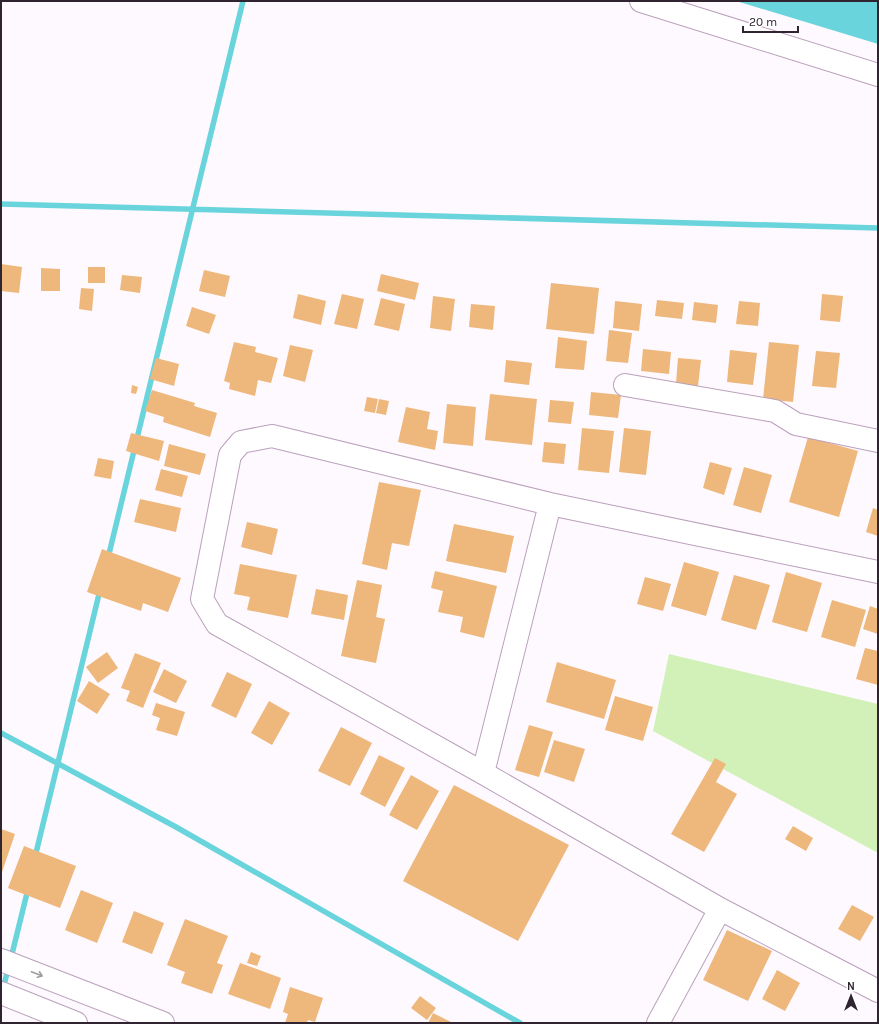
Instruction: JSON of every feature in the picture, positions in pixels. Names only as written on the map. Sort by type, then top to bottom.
[{"type":"street","points":[[641,1],[878,75]]},
{"type":"street","points":[[625,385],[775,411],[796,424],[878,441]]},
{"type":"street","points":[[878,572],[550,504],[272,436],[241,442],[230,455],[202,599],[217,624],[484,773],[720,909],[878,991]]},
{"type":"street","points":[[484,773],[550,504]]},
{"type":"street","points":[[658,1023],[720,909]]},
{"type":"street","points":[[1,960],[163,1023]]},
{"type":"street","points":[[1,993],[76,1023]]},
{"type":"green space","points":[[669,654],[878,704],[878,853],[653,731]]},
{"type":"water","points":[[736,1],[878,1],[878,44]]},
{"type":"building","points":[[1,264],[22,267],[19,293],[1,291]]},
{"type":"building","points":[[88,267],[105,267],[105,283],[88,283]]},
{"type":"building","points":[[41,268],[60,269],[60,291],[41,291]]},
{"type":"building","points":[[204,270],[230,276],[225,297],[199,291]]},
{"type":"building","points":[[381,274],[419,283],[415,300],[377,291]]},
{"type":"building","points":[[122,275],[142,277],[140,293],[120,290]]},
{"type":"building","points":[[551,283],[599,288],[594,334],[546,329]]},
{"type":"building","points":[[81,288],[94,289],[92,311],[79,309]]},
{"type":"building","points":[[298,294],[326,301],[321,325],[293,318]]},
{"type":"building","points":[[342,294],[364,299],[357,329],[334,324]]},
{"type":"building","points":[[822,294],[843,296],[840,322],[820,320]]},
{"type":"building","points":[[433,296],[455,299],[451,331],[430,328]]},
{"type":"building","points":[[381,298],[405,304],[399,331],[374,325]]},
{"type":"building","points":[[657,300],[684,303],[682,319],[655,316]]},
{"type":"building","points":[[615,301],[642,304],[639,331],[613,328]]},
{"type":"building","points":[[739,301],[760,303],[758,326],[736,324]]},
{"type":"building","points":[[694,302],[718,305],[716,323],[692,320]]},
{"type":"building","points":[[471,304],[495,306],[493,330],[469,327]]},
{"type":"building","points":[[192,307],[216,315],[209,334],[186,326]]},
{"type":"building","points":[[609,330],[632,333],[628,363],[606,361]]},
{"type":"building","points":[[558,337],[587,341],[584,370],[555,368]]},
{"type":"building","points":[[234,342],[256,347],[255,352],[278,358],[271,383],[258,380],[255,396],[229,389],[230,383],[224,381]]},
{"type":"building","points":[[769,342],[799,345],[793,402],[763,399]]},
{"type":"building","points":[[290,345],[313,350],[305,382],[283,376]]},
{"type":"building","points":[[643,349],[671,352],[669,374],[641,371]]},
{"type":"building","points":[[730,350],[757,353],[753,385],[727,382]]},
{"type":"building","points":[[816,351],[840,353],[836,388],[812,386]]},
{"type":"building","points":[[156,358],[179,364],[174,386],[150,379]]},
{"type":"building","points":[[678,358],[701,360],[698,386],[676,383]]},
{"type":"building","points":[[506,360],[532,363],[529,385],[504,382]]},
{"type":"building","points":[[132,385],[138,387],[136,394],[131,393]]},
{"type":"building","points":[[152,390],[195,403],[194,406],[217,413],[210,437],[163,422],[164,417],[145,411]]},
{"type":"building","points":[[591,392],[621,395],[618,418],[589,415]]},
{"type":"building","points":[[490,394],[537,399],[532,445],[485,440]]},
{"type":"building","points":[[367,397],[378,399],[375,413],[364,411]]},
{"type":"building","points":[[379,399],[389,401],[386,415],[376,413]]},
{"type":"building","points":[[550,400],[574,402],[571,424],[548,422]]},
{"type":"building","points":[[447,404],[476,407],[473,446],[443,443]]},
{"type":"building","points":[[406,407],[430,412],[427,429],[438,431],[435,450],[398,442]]},
{"type":"building","points":[[582,428],[614,431],[609,473],[578,470]]},
{"type":"building","points":[[624,428],[651,431],[646,475],[619,472]]},
{"type":"building","points":[[131,433],[164,441],[159,461],[126,451]]},
{"type":"building","points":[[808,437],[858,451],[839,517],[789,502]]},
{"type":"building","points":[[544,442],[566,444],[564,464],[542,462]]},
{"type":"building","points":[[169,444],[206,454],[200,475],[164,466]]},
{"type":"building","points":[[98,458],[114,461],[111,479],[94,476]]},
{"type":"building","points":[[710,462],[732,468],[724,495],[703,488]]},
{"type":"building","points":[[744,467],[772,475],[761,513],[733,505]]},
{"type":"building","points":[[161,469],[188,476],[182,497],[155,490]]},
{"type":"building","points":[[379,482],[421,490],[409,546],[392,543],[387,570],[362,564]]},
{"type":"building","points":[[140,499],[181,508],[176,532],[134,522]]},
{"type":"building","points":[[873,508],[878,510],[878,536],[866,532]]},
{"type":"building","points":[[247,522],[278,529],[272,555],[241,547]]},
{"type":"building","points":[[454,524],[514,536],[506,573],[446,561]]},
{"type":"building","points":[[102,549],[181,578],[168,612],[143,603],[141,611],[87,592]]},
{"type":"building","points":[[684,562],[719,572],[706,616],[671,606]]},
{"type":"building","points":[[240,564],[297,575],[288,618],[247,610],[250,597],[234,594]]},
{"type":"building","points":[[435,571],[497,586],[484,638],[460,632],[463,617],[438,612],[443,591],[431,588]]},
{"type":"building","points":[[786,572],[822,583],[807,632],[772,622]]},
{"type":"building","points":[[734,575],[770,585],[756,630],[721,620]]},
{"type":"building","points":[[645,577],[671,584],[663,611],[637,604]]},
{"type":"building","points":[[357,580],[382,585],[376,617],[385,619],[376,663],[341,656]]},
{"type":"building","points":[[316,589],[348,595],[344,620],[311,614]]},
{"type":"building","points":[[832,600],[866,610],[855,647],[821,637]]},
{"type":"building","points":[[870,606],[878,609],[878,634],[863,629]]},
{"type":"building","points":[[865,648],[878,651],[878,685],[856,679]]},
{"type":"building","points":[[107,652],[118,668],[98,683],[86,667]]},
{"type":"building","points":[[135,653],[161,663],[143,708],[126,701],[130,691],[121,688]]},
{"type":"building","points":[[557,662],[616,680],[604,719],[546,702]]},
{"type":"building","points":[[164,669],[187,681],[176,703],[153,692]]},
{"type":"building","points":[[227,672],[252,684],[236,718],[211,706]]},
{"type":"building","points":[[89,681],[110,694],[97,714],[77,701]]},
{"type":"building","points":[[615,696],[653,707],[643,741],[605,730]]},
{"type":"building","points":[[269,701],[290,713],[272,745],[251,733]]},
{"type":"building","points":[[156,703],[185,712],[177,736],[156,730],[160,718],[152,715]]},
{"type":"building","points":[[529,725],[553,732],[539,777],[515,770]]},
{"type":"building","points":[[341,727],[372,743],[350,786],[318,771]]},
{"type":"building","points":[[554,740],[585,749],[574,782],[544,772]]},
{"type":"building","points":[[379,755],[405,768],[385,807],[360,794]]},
{"type":"building","points":[[715,758],[726,764],[716,782],[737,794],[704,852],[671,834]]},
{"type":"building","points":[[411,775],[439,791],[417,830],[389,815]]},
{"type":"building","points":[[454,785],[569,845],[518,941],[403,881]]},
{"type":"building","points":[[793,826],[813,838],[806,851],[785,839]]},
{"type":"building","points":[[1,829],[15,834],[2,872],[1,871]]},
{"type":"building","points":[[24,846],[76,866],[60,908],[8,888]]},
{"type":"building","points":[[81,890],[113,903],[97,943],[65,930]]},
{"type":"building","points":[[852,905],[874,917],[860,941],[838,929]]},
{"type":"building","points":[[134,911],[164,923],[152,954],[122,942]]},
{"type":"building","points":[[185,919],[228,936],[217,963],[223,965],[212,994],[181,983],[185,972],[167,965]]},
{"type":"building","points":[[727,930],[772,951],[748,1001],[703,980]]},
{"type":"building","points":[[251,952],[261,956],[257,966],[247,963]]},
{"type":"building","points":[[240,963],[281,978],[270,1009],[228,994]]},
{"type":"building","points":[[777,970],[800,983],[785,1011],[762,999]]},
{"type":"building","points":[[290,987],[323,998],[315,1022],[308,1020],[307,1023],[285,1023],[288,1014],[283,1012]]},
{"type":"building","points":[[420,996],[436,1008],[427,1020],[411,1008]]},
{"type":"building","points":[[433,1013],[453,1023],[428,1023]]},
{"type":"waterway","points":[[108,558],[243,1]]},
{"type":"waterway","points":[[1,204],[878,228]]},
{"type":"waterway","points":[[35,857],[100,590]]},
{"type":"waterway","points":[[1,733],[176,827],[520,1023]]},
{"type":"waterway","points":[[11,958],[28,889]]},
{"type":"waterway","points":[[3,989],[8,969]]}]
